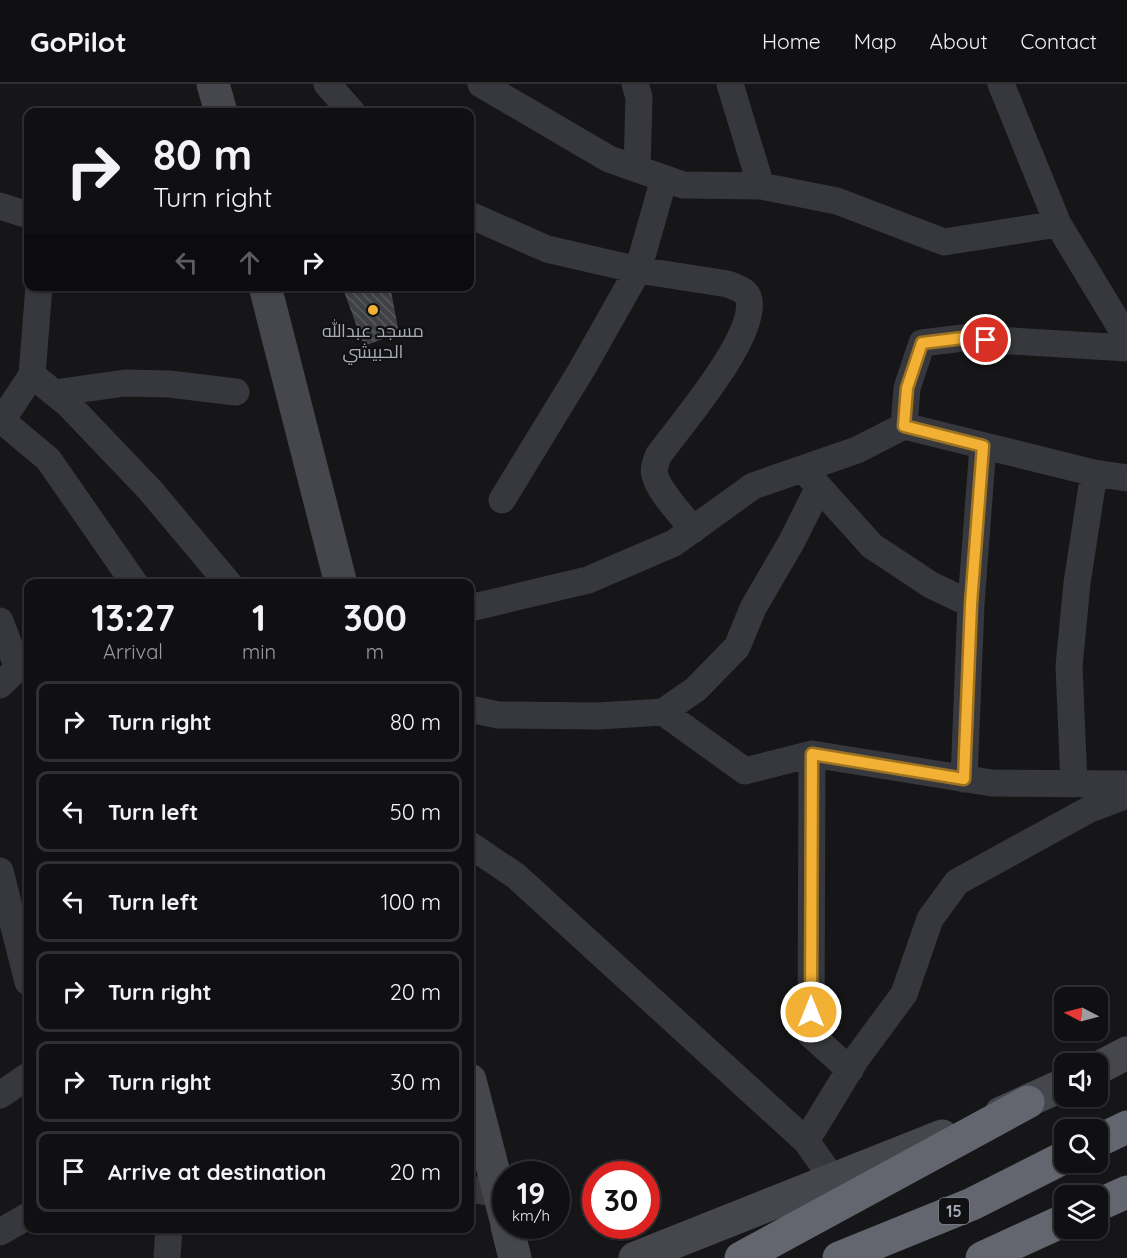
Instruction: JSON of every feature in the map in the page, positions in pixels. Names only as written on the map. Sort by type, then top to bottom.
[{"type":"highway","points":[[741,1258],[1028,1102]]},
{"type":"highway","points":[[1108,1136],[1127,1126]]},
{"type":"highway","name":"15","points":[[839,1258],[972,1203],[1054,1162]]},
{"type":"highway","points":[[1108,1201],[1127,1192]]},
{"type":"highway","points":[[982,1258],[1054,1225]]},
{"type":"main road","points":[[213,84],[220,108]]},
{"type":"main road","points":[[266,291],[340,579]]},
{"type":"main road","points":[[1108,1063],[1127,1053]]},
{"type":"main road","points":[[635,1258],[1028,1102],[1054,1089]]},
{"type":"main road","points":[[474,1103],[491,1201]]},
{"type":"main road","points":[[510,1239],[515,1258]]},
{"type":"street","points":[[327,84],[348,108]]},
{"type":"street","points":[[481,84],[609,159],[683,185],[761,186],[837,201],[944,242],[1058,224]]},
{"type":"street","points":[[635,84],[639,98],[637,169]]},
{"type":"street","points":[[730,84],[761,186]]},
{"type":"street","points":[[1001,84],[1058,224],[1127,338]]},
{"type":"street","points":[[502,500],[582,369],[638,270],[664,179]]},
{"type":"street","points":[[0,206],[24,214]]},
{"type":"street","points":[[474,217],[547,249],[638,270],[728,284],[742,290],[749,298],[749,313],[731,357],[658,456],[655,467],[655,476],[661,487],[693,530]]},
{"type":"street","points":[[39,291],[32,375],[1,420],[48,459],[132,579]]},
{"type":"street","points":[[904,426],[907,388],[922,343],[963,338],[1127,348]]},
{"type":"street","points":[[32,375],[68,405],[150,490],[215,579]]},
{"type":"street","points":[[54,393],[125,383],[169,384],[236,392]]},
{"type":"street","points":[[474,607],[588,580],[674,543],[753,486],[811,477],[904,426],[1094,473],[1127,478]]},
{"type":"street","points":[[964,779],[971,604],[983,446]]},
{"type":"street","points":[[1074,784],[1069,666],[1077,583],[1094,473]]},
{"type":"street","points":[[811,477],[872,546],[931,585],[971,604]]},
{"type":"street","points":[[474,710],[498,715],[598,716],[663,712],[696,689],[737,647],[753,608],[792,541],[811,477]]},
{"type":"street","points":[[0,621],[19,674]]},
{"type":"street","points":[[663,712],[744,771],[812,754],[992,783],[1127,784]]},
{"type":"street","points":[[812,754],[811,1035],[850,1070]]},
{"type":"street","points":[[806,1141],[850,1070],[904,994],[930,920],[957,882],[1090,809],[1127,795]]},
{"type":"street","points":[[474,848],[516,876],[806,1141],[832,1179]]},
{"type":"street","points":[[0,871],[17,972]]},
{"type":"street","points":[[0,1095],[24,1079]]},
{"type":"street","points":[[0,1232],[24,1218]]},
{"type":"street","points":[[167,1258],[169,1233]]},
{"type":"building","name":"مسجد عبدالله الحبيشي","points":[[344,291],[391,291],[399,333],[364,346]]},
{"type":"place","name":"مسجد عبدالله الحبيشي","points":[[373,310]]},
{"type":"route","points":[[811,1012],[812,754],[964,779],[971,604],[983,446],[904,426],[907,388],[922,343],[963,338],[986,340]]}]
